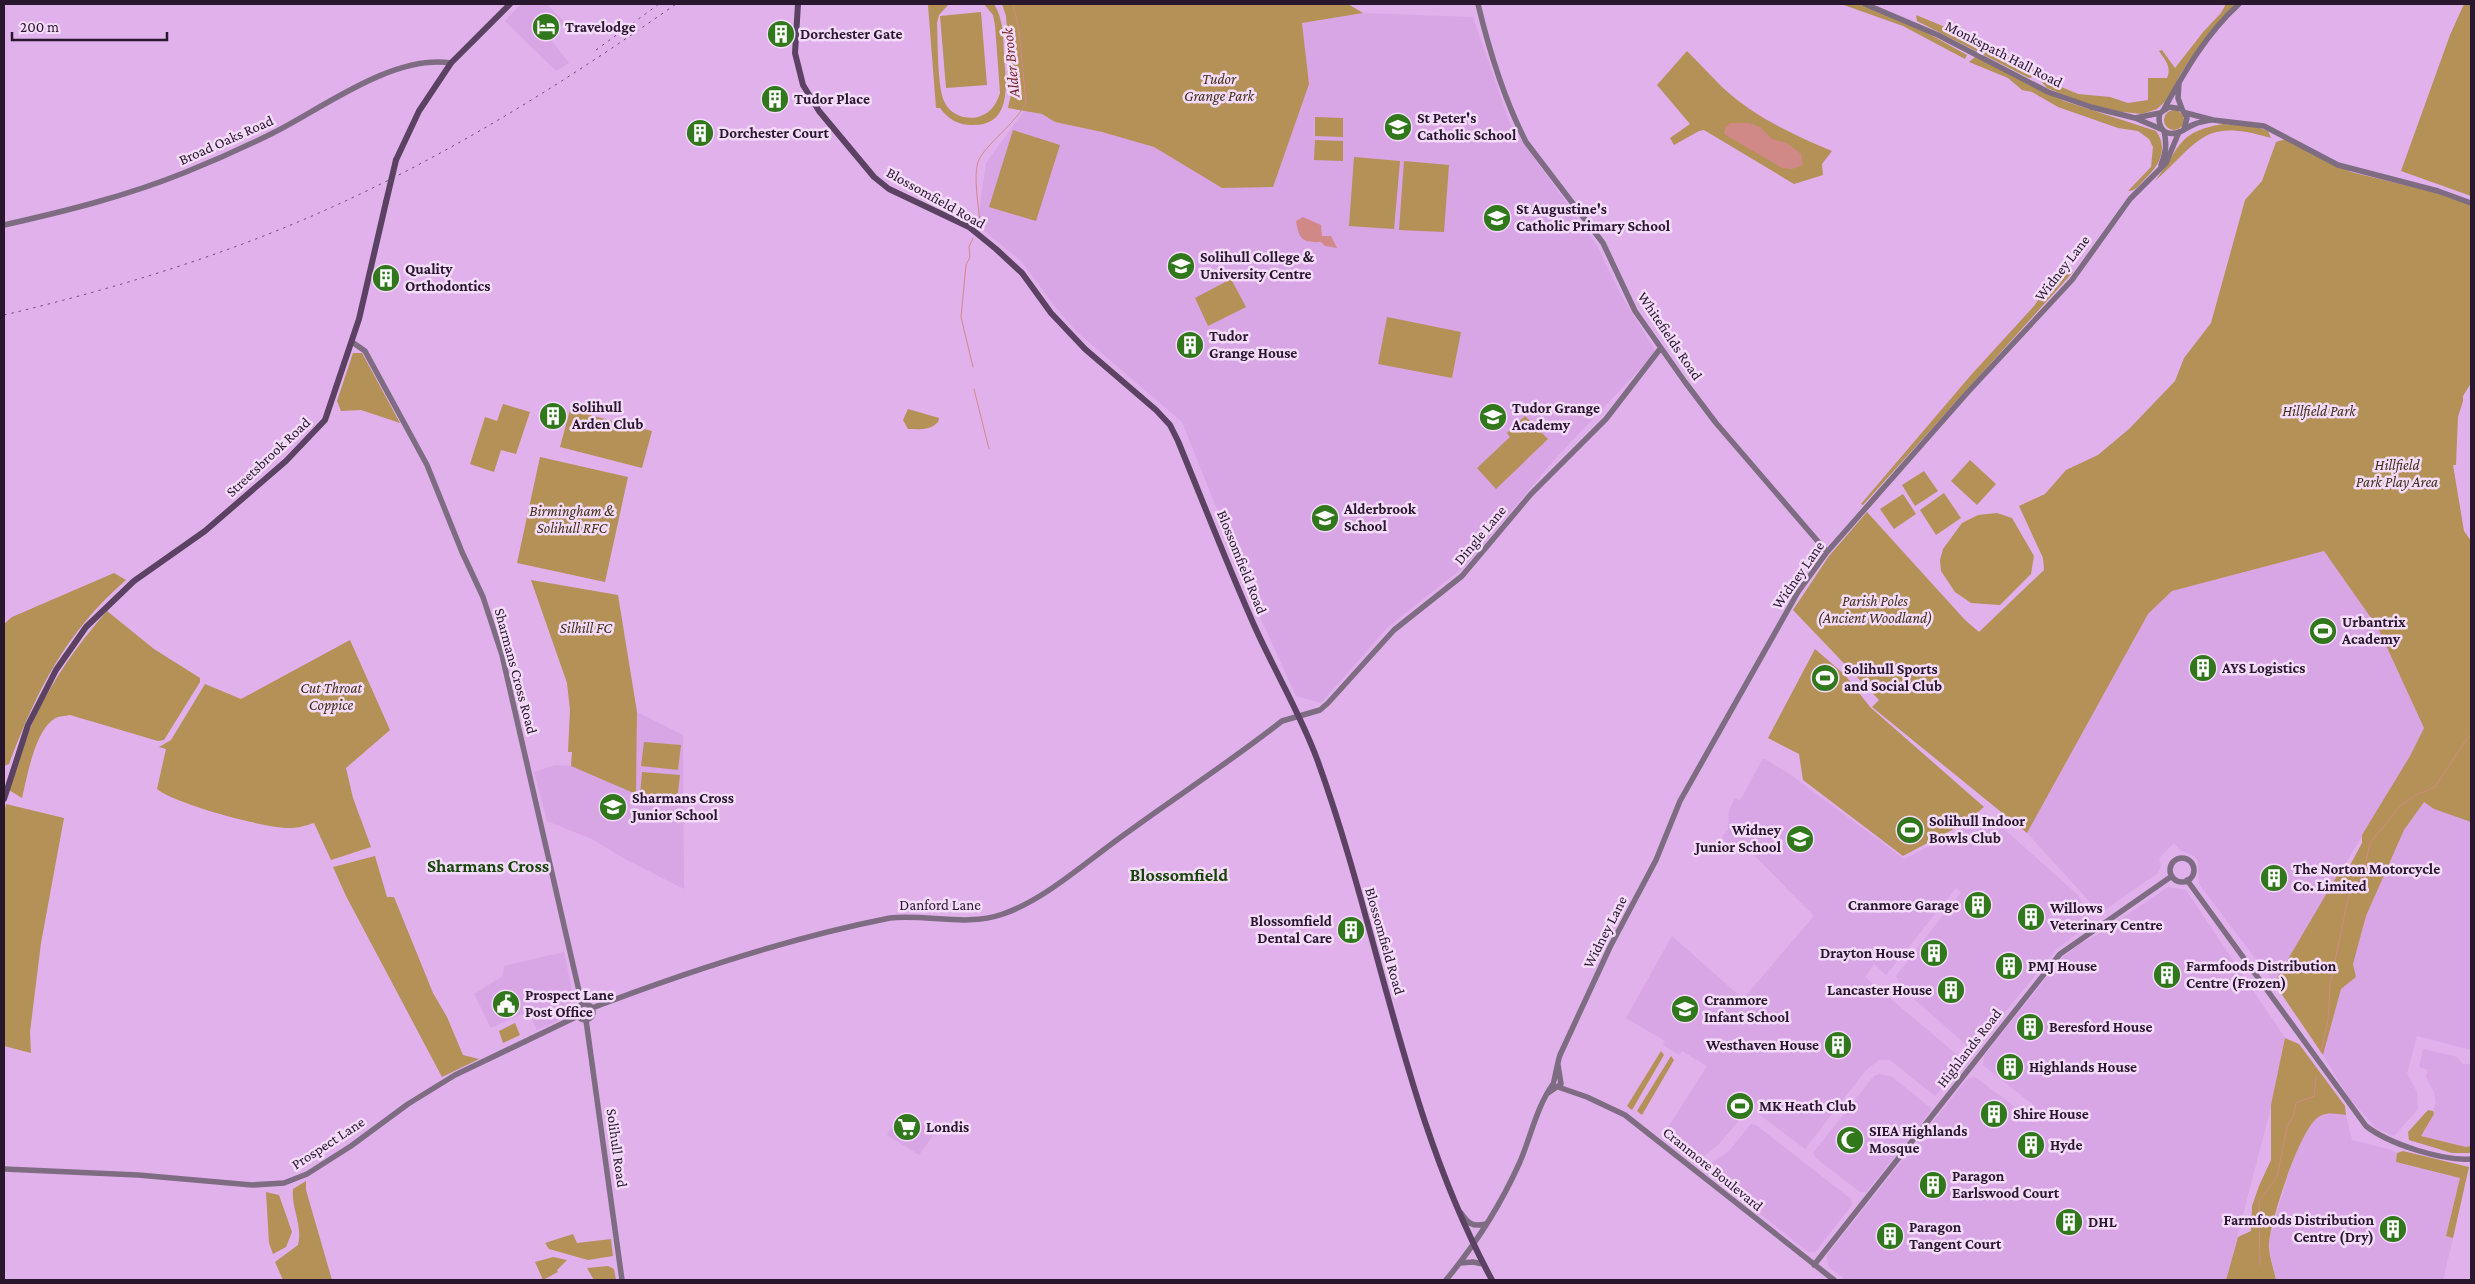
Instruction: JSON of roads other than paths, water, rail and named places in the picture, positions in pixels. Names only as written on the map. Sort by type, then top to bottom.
[{"type":"main road","name":"Streetsbrook Road","points":[[4,799],[28,725],[56,670],[86,627],[134,581],[220,519],[286,461],[325,420],[352,342],[396,160],[419,111],[451,63],[510,4]]},
{"type":"main road","name":"Blossomfield Road","points":[[798,4],[795,53],[803,85],[819,110],[874,177],[889,189],[969,227],[996,249],[1022,273],[1052,313],[1085,348],[1141,396],[1170,426],[1178,441],[1253,622],[1299,714],[1317,759],[1358,892],[1421,1114],[1457,1207],[1473,1244],[1492,1280]]},
{"type":"street","name":"Whitefields Road","points":[[1478,4],[1497,67],[1517,124],[1526,142],[1603,243],[1635,311],[1660,348],[1716,423],[1827,552]]},
{"type":"street","name":"Monkspath Hall Road","points":[[1864,4],[1938,34],[2048,92],[2092,107],[2135,118],[2162,130]]},
{"type":"street","points":[[2213,120],[2196,123],[2181,131],[2171,133],[2162,130],[2159,121],[2162,111],[2202,44],[2240,4]]},
{"type":"street","name":"Broad Oaks Road","points":[[4,225],[97,202],[186,172],[273,133],[385,73],[422,64],[451,63]]},
{"type":"street","points":[[2180,81],[2178,98],[2187,121],[2181,131]]},
{"type":"street","points":[[2162,111],[2173,106],[2213,120],[2264,126],[2338,165],[2438,191],[2471,203]]},
{"type":"street","name":"Monkspath Hall Road","points":[[2135,118],[2162,111]]},
{"type":"street","name":"Widney Lane","points":[[2159,169],[2166,152],[2167,142],[2162,130]]},
{"type":"street","name":"Widney Lane","points":[[1446,1280],[1473,1244],[1504,1194],[1519,1163],[1544,1095],[1557,1083],[1558,1062],[1610,947],[1656,860],[1680,801],[1786,613],[1827,552],[1968,392],[2060,293],[2130,199],[2166,163],[2181,131]]},
{"type":"street","name":"Sharmans Cross Road","points":[[352,342],[365,351],[428,465],[462,552],[483,596],[502,655],[582,1004]]},
{"type":"street","name":"Dingle Lane","points":[[1299,714],[1320,710],[1394,630],[1462,576],[1531,494],[1606,419],[1660,348]]},
{"type":"street","name":"Danford Lane","points":[[592,1008],[666,979],[749,953],[881,920],[910,916],[969,920],[1003,914],[1048,889],[1282,721],[1299,714]]},
{"type":"street","name":"Highlands Road","points":[[1814,1265],[2060,954],[2172,876],[2172,865],[2175,860],[2186,859],[2194,866],[2192,877],[2187,880]]},
{"type":"street","points":[[2172,876],[2179,881],[2187,880],[2366,1126],[2384,1138],[2424,1151],[2449,1157],[2471,1158]]},
{"type":"street","points":[[582,1004],[588,1004],[592,1008],[592,1016],[586,1020],[578,1016],[577,1009],[582,1004]]},
{"type":"street","name":"Prospect Lane","points":[[4,1169],[138,1175],[252,1185],[284,1183],[307,1174],[351,1146],[408,1104],[455,1075],[578,1016]]},
{"type":"street","name":"Solihull Road","points":[[586,1020],[622,1280]]},
{"type":"street","name":"Cranmore Boulevard","points":[[1557,1083],[1625,1116],[1834,1280]]},
{"type":"street","points":[[1457,1207],[1470,1224],[1475,1226],[1486,1224]]},
{"type":"street","points":[[1460,1263],[1473,1262],[1483,1264]]},
{"type":"waterway","name":"Alder Brook","points":[[980,224],[976,184],[978,162],[987,148],[1016,118],[1026,102],[1019,30],[1013,4]]},
{"type":"waterway","name":"Alder Brook","points":[[973,238],[969,247],[970,257],[966,265],[961,317],[973,367]]},
{"type":"waterway","name":"Alder Brook","points":[[974,389],[989,449]]},
{"type":"waterway","points":[[2321,1052],[2328,1020],[2330,985],[2349,894],[2363,875],[2370,843],[2400,806],[2416,795],[2435,787],[2471,734]]},
{"type":"waterway","points":[[2260,1266],[2259,1201],[2277,1177],[2287,1127],[2294,1114],[2296,1103],[2314,1096],[2316,1077]]},
{"type":"railway","points":[[596,50],[659,4]]},
{"type":"railway","points":[[4,315],[83,295],[199,260],[275,232],[360,194],[454,146],[544,92],[676,4]]},
{"type":"place","name":"Travelodge","points":[[546,27]]},
{"type":"place","name":"Dorchester Gate","points":[[781,34]]},
{"type":"place","name":"Tudor Place","points":[[775,99]]},
{"type":"place","name":"St Peter's Catholic School","points":[[1398,127]]},
{"type":"place","name":"Dorchester Court","points":[[700,133]]},
{"type":"place","name":"St Augustine's Catholic Primary School","points":[[1497,218]]},
{"type":"place","name":"Solihull College & University Centre","points":[[1181,266]]},
{"type":"place","name":"Quality Orthodontics","points":[[386,278]]},
{"type":"place","name":"Tudor Grange House","points":[[1190,345]]},
{"type":"place","name":"Solihull Arden Club","points":[[553,416]]},
{"type":"place","name":"Tudor Grange Academy","points":[[1493,417]]},
{"type":"place","name":"Alderbrook School","points":[[1325,518]]},
{"type":"place","name":"Urbantrix Academy","points":[[2323,631]]},
{"type":"place","name":"AYS Logistics","points":[[2203,668]]},
{"type":"place","name":"Solihull Sports and Social Club","points":[[1825,678]]},
{"type":"place","name":"Sharmans Cross Junior School","points":[[613,807]]},
{"type":"place","name":"Solihull Indoor Bowls Club","points":[[1910,830]]},
{"type":"place","name":"Widney Junior School","points":[[1800,839]]},
{"type":"place","name":"The Norton Motorcycle Co. Limited","points":[[2274,878]]},
{"type":"place","name":"Cranmore Garage","points":[[1978,905]]},
{"type":"place","name":"Willows Veterinary Centre","points":[[2031,917]]},
{"type":"place","name":"Blossomfield Dental Care","points":[[1351,930]]},
{"type":"place","name":"Drayton House","points":[[1934,953]]},
{"type":"place","name":"PMJ House","points":[[2009,966]]},
{"type":"place","name":"Farmfoods Distribution Centre (Frozen)","points":[[2167,975]]},
{"type":"place","name":"Lancaster House","points":[[1951,990]]},
{"type":"place","name":"Prospect Lane Post Office","points":[[506,1004]]},
{"type":"place","name":"Cranmore Infant School","points":[[1685,1009]]},
{"type":"place","name":"Beresford House","points":[[2030,1027]]},
{"type":"place","name":"Westhaven House","points":[[1838,1045]]},
{"type":"place","name":"Highlands House","points":[[2010,1067]]},
{"type":"place","name":"MK Heath Club","points":[[1740,1106]]},
{"type":"place","name":"Shire House","points":[[1994,1114]]},
{"type":"place","name":"Londis","points":[[907,1127]]},
{"type":"place","name":"SIEA Highlands Mosque","points":[[1850,1140]]},
{"type":"place","name":"Hyde","points":[[2031,1145]]},
{"type":"place","name":"Paragon Earlswood Court","points":[[1933,1185]]},
{"type":"place","name":"DHL","points":[[2069,1222]]},
{"type":"place","name":"Farmfoods Distribution Centre (Dry)","points":[[2393,1229]]},
{"type":"place","name":"Paragon Tangent Court","points":[[1890,1236]]},
{"type":"district","name":"Sharmans Cross","points":[[488,866]]},
{"type":"district","name":"Blossomfield","points":[[1179,875]]},
{"type":"park label","name":"Tudor Grange Park","points":[[1219,88]]},
{"type":"park label","name":"Hillfield Park","points":[[2319,411]]},
{"type":"park label","name":"Hillfield Park Play Area","points":[[2397,474]]},
{"type":"park label","name":"Birmingham & Solihull RFC","points":[[572,520]]},
{"type":"park label","name":"Parish Poles (Ancient Woodland)","points":[[1875,610]]},
{"type":"park label","name":"Silhill FC","points":[[586,628]]},
{"type":"park label","name":"Cut Throat Coppice","points":[[331,696]]}]
